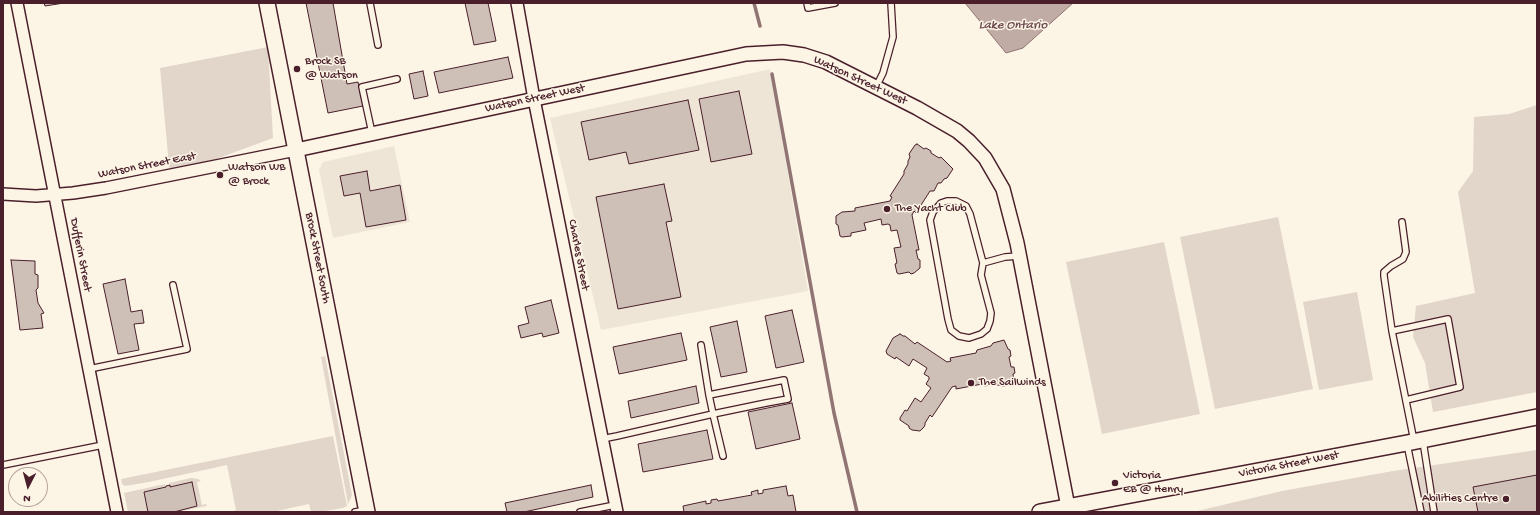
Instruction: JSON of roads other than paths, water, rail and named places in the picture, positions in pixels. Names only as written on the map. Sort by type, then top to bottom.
[{"type":"main road","name":"Brock Street South","points":[[267,3],[296,150],[362,511]]},
{"type":"main road","name":"Victoria Street West","points":[[1040,512],[1069,509],[1537,417]]},
{"type":"street","name":"Dufferin Street","points":[[17,3],[117,512]]},
{"type":"street","name":"Charles Street","points":[[517,3],[534,99],[616,508]]},
{"type":"street","name":"Watson Street West","points":[[296,150],[746,54],[783,52],[804,55],[826,62],[876,87],[957,132],[969,141],[985,158],[1003,188],[1019,256],[1069,509]]},
{"type":"street","name":"Watson Street East","points":[[3,194],[21,196],[106,188],[296,150]]},
{"type":"lane","points":[[370,3],[378,45]]},
{"type":"lane","points":[[807,3],[808,8],[835,3]]},
{"type":"lane","points":[[876,87],[883,73],[893,36],[890,3]]},
{"type":"lane","points":[[372,134],[362,87],[397,79]]},
{"type":"lane","points":[[947,201],[956,202],[966,206],[970,214],[983,263],[981,275],[991,313],[990,321],[987,329],[980,334],[969,338],[959,336],[951,330],[948,319],[930,220],[933,212],[941,203],[947,201]]},
{"type":"lane","points":[[1402,222],[1406,252],[1403,259],[1384,272],[1384,276],[1392,331],[1414,442],[1421,512]]},
{"type":"lane","points":[[983,263],[1005,257],[1019,256]]},
{"type":"lane","points":[[89,369],[187,349],[173,285]]},
{"type":"lane","points":[[1392,331],[1448,319],[1460,387],[1406,400]]},
{"type":"lane","points":[[701,345],[709,395],[723,456]]},
{"type":"lane","points":[[602,439],[788,399],[784,380],[709,395]]},
{"type":"lane","points":[[1414,442],[1434,512]]},
{"type":"lane","points":[[3,465],[103,445]]},
{"type":"lane","points":[[580,512],[616,508]]},
{"type":"water","name":"Lake Ontario","points":[[965,3],[1073,3],[1023,48],[1006,53]]},
{"type":"waterway","points":[[754,3],[760,26]]},
{"type":"waterway","points":[[772,74],[834,413],[857,512]]},
{"type":"place","name":"Brock SB @ Watson","points":[[297,69]]},
{"type":"place","name":"Watson WB @ Brock","points":[[220,175]]},
{"type":"place","name":"The Yacht Club","points":[[887,209]]},
{"type":"place","name":"The Sailwinds","points":[[971,383]]},
{"type":"place","name":"Victoria EB @ Henry","points":[[1115,483]]},
{"type":"place","name":"Abilities Centre","points":[[1506,499]]}]
